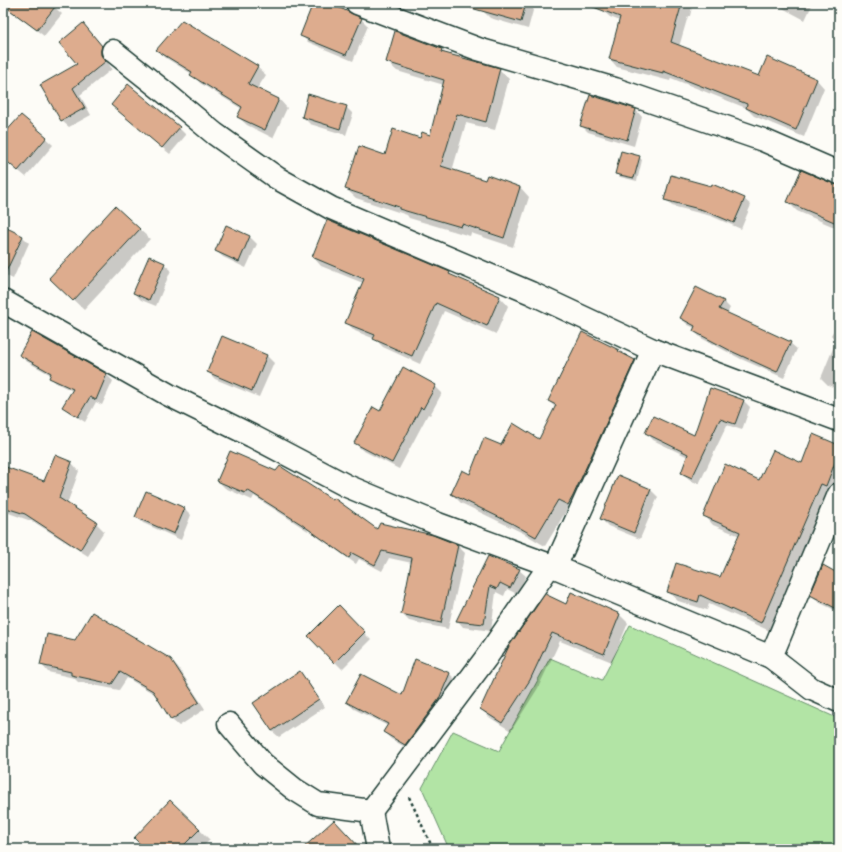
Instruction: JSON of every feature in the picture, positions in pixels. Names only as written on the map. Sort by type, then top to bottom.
[{"type":"street","points":[[357,3],[478,49],[615,89],[763,140],[839,174]]},
{"type":"street","points":[[113,51],[215,134],[283,182],[331,208],[531,293],[653,350],[839,420]]},
{"type":"street","points":[[3,301],[169,395],[252,436],[347,486],[438,524],[552,566],[771,657],[812,689],[839,701]]},
{"type":"street","points":[[378,849],[371,811],[398,773],[486,658],[552,566],[653,350]]},
{"type":"street","points":[[771,657],[839,494]]},
{"type":"street","points":[[229,724],[263,764],[294,789],[318,804],[371,811]]},
{"type":"path","points":[[398,773],[433,849]]},
{"type":"green space","points":[[630,625],[839,719],[839,849],[449,849],[422,788],[453,731],[499,751],[550,658],[602,680]]},
{"type":"building","points":[[3,3],[58,3],[37,30],[3,5]]},
{"type":"building","points":[[313,3],[329,3],[362,18],[346,55],[300,36]]},
{"type":"building","points":[[472,3],[526,3],[521,22],[471,8]]},
{"type":"building","points":[[588,3],[682,3],[671,42],[759,76],[767,57],[817,79],[796,130],[746,108],[747,104],[663,71],[663,73],[609,59],[620,17],[588,5]]},
{"type":"building","points":[[182,20],[258,66],[248,84],[279,99],[265,130],[237,117],[242,107],[190,75],[192,72],[156,50]]},
{"type":"building","points":[[83,23],[102,46],[101,55],[106,61],[73,88],[85,108],[61,121],[40,85],[77,64],[59,43]]},
{"type":"building","points":[[395,31],[442,49],[441,52],[500,68],[486,122],[457,114],[441,166],[485,180],[487,175],[520,187],[504,238],[462,224],[461,227],[399,209],[399,207],[345,189],[359,146],[385,155],[393,129],[420,138],[422,132],[430,135],[444,80],[386,62]]},
{"type":"building","points":[[128,84],[180,127],[162,148],[111,105]]},
{"type":"building","points":[[308,94],[347,106],[340,129],[302,117]]},
{"type":"building","points":[[590,95],[636,109],[627,140],[580,126]]},
{"type":"building","points":[[21,115],[47,137],[18,171],[3,158],[3,135]]},
{"type":"building","points":[[621,151],[640,156],[634,178],[615,174]]},
{"type":"building","points":[[801,170],[839,185],[839,224],[787,202]]},
{"type":"building","points":[[671,175],[711,186],[712,184],[745,198],[734,223],[703,210],[664,200]]},
{"type":"building","points":[[115,206],[140,229],[73,301],[49,278]]},
{"type":"building","points":[[327,220],[450,272],[449,274],[500,296],[487,326],[436,303],[412,356],[373,339],[375,335],[345,323],[364,279],[312,257]]},
{"type":"building","points":[[226,225],[250,236],[239,262],[215,251]]},
{"type":"building","points":[[3,226],[23,236],[3,278]]},
{"type":"building","points":[[149,256],[165,263],[149,300],[133,293]]},
{"type":"building","points":[[696,287],[724,301],[719,309],[791,342],[777,372],[733,352],[693,331],[695,326],[680,318]]},
{"type":"building","points":[[32,332],[107,374],[96,400],[90,397],[78,417],[62,407],[73,389],[49,378],[51,373],[19,355]]},
{"type":"building","points":[[582,332],[619,350],[618,351],[635,360],[568,505],[558,500],[536,537],[513,524],[451,494],[462,470],[470,474],[484,438],[501,445],[513,423],[539,439],[556,405],[548,401]]},
{"type":"building","points":[[222,336],[267,355],[252,391],[207,372]]},
{"type":"building","points":[[403,367],[436,385],[423,409],[421,407],[392,463],[354,443],[373,407],[380,411]]},
{"type":"building","points":[[710,388],[744,400],[735,424],[720,419],[692,478],[681,473],[688,454],[645,433],[653,416],[694,435]]},
{"type":"building","points":[[813,434],[839,445],[839,452],[826,486],[821,484],[761,623],[700,595],[698,602],[667,592],[676,563],[720,577],[740,532],[703,516],[725,464],[759,480],[773,450],[802,463]]},
{"type":"building","points":[[230,451],[276,471],[280,466],[333,500],[334,498],[377,529],[380,523],[433,535],[458,545],[441,623],[401,614],[412,558],[382,551],[375,565],[352,553],[349,558],[301,524],[247,490],[245,493],[217,481]]},
{"type":"building","points":[[55,455],[72,462],[59,498],[97,522],[80,550],[25,514],[3,507],[3,466],[44,481]]},
{"type":"building","points":[[618,475],[651,489],[634,533],[600,519]]},
{"type":"building","points":[[146,491],[185,508],[174,534],[135,517]]},
{"type":"building","points":[[488,556],[520,569],[510,588],[500,583],[497,589],[490,586],[484,624],[456,621]]},
{"type":"building","points":[[823,565],[839,574],[839,610],[810,595]]},
{"type":"building","points":[[571,592],[620,614],[604,654],[552,633],[530,680],[502,723],[480,709],[509,646],[545,594],[566,604]]},
{"type":"building","points":[[339,605],[365,632],[334,663],[308,636]]},
{"type":"building","points":[[92,612],[171,659],[199,702],[171,720],[153,691],[120,672],[112,684],[71,675],[71,672],[40,665],[47,634],[75,640]]},
{"type":"building","points":[[415,659],[450,673],[439,699],[405,745],[383,732],[388,724],[346,702],[361,674],[402,695]]},
{"type":"building","points":[[300,671],[319,699],[272,731],[253,703]]},
{"type":"building","points":[[170,800],[200,829],[180,849],[145,849],[134,838]]},
{"type":"building","points":[[334,820],[361,849],[302,849]]}]
